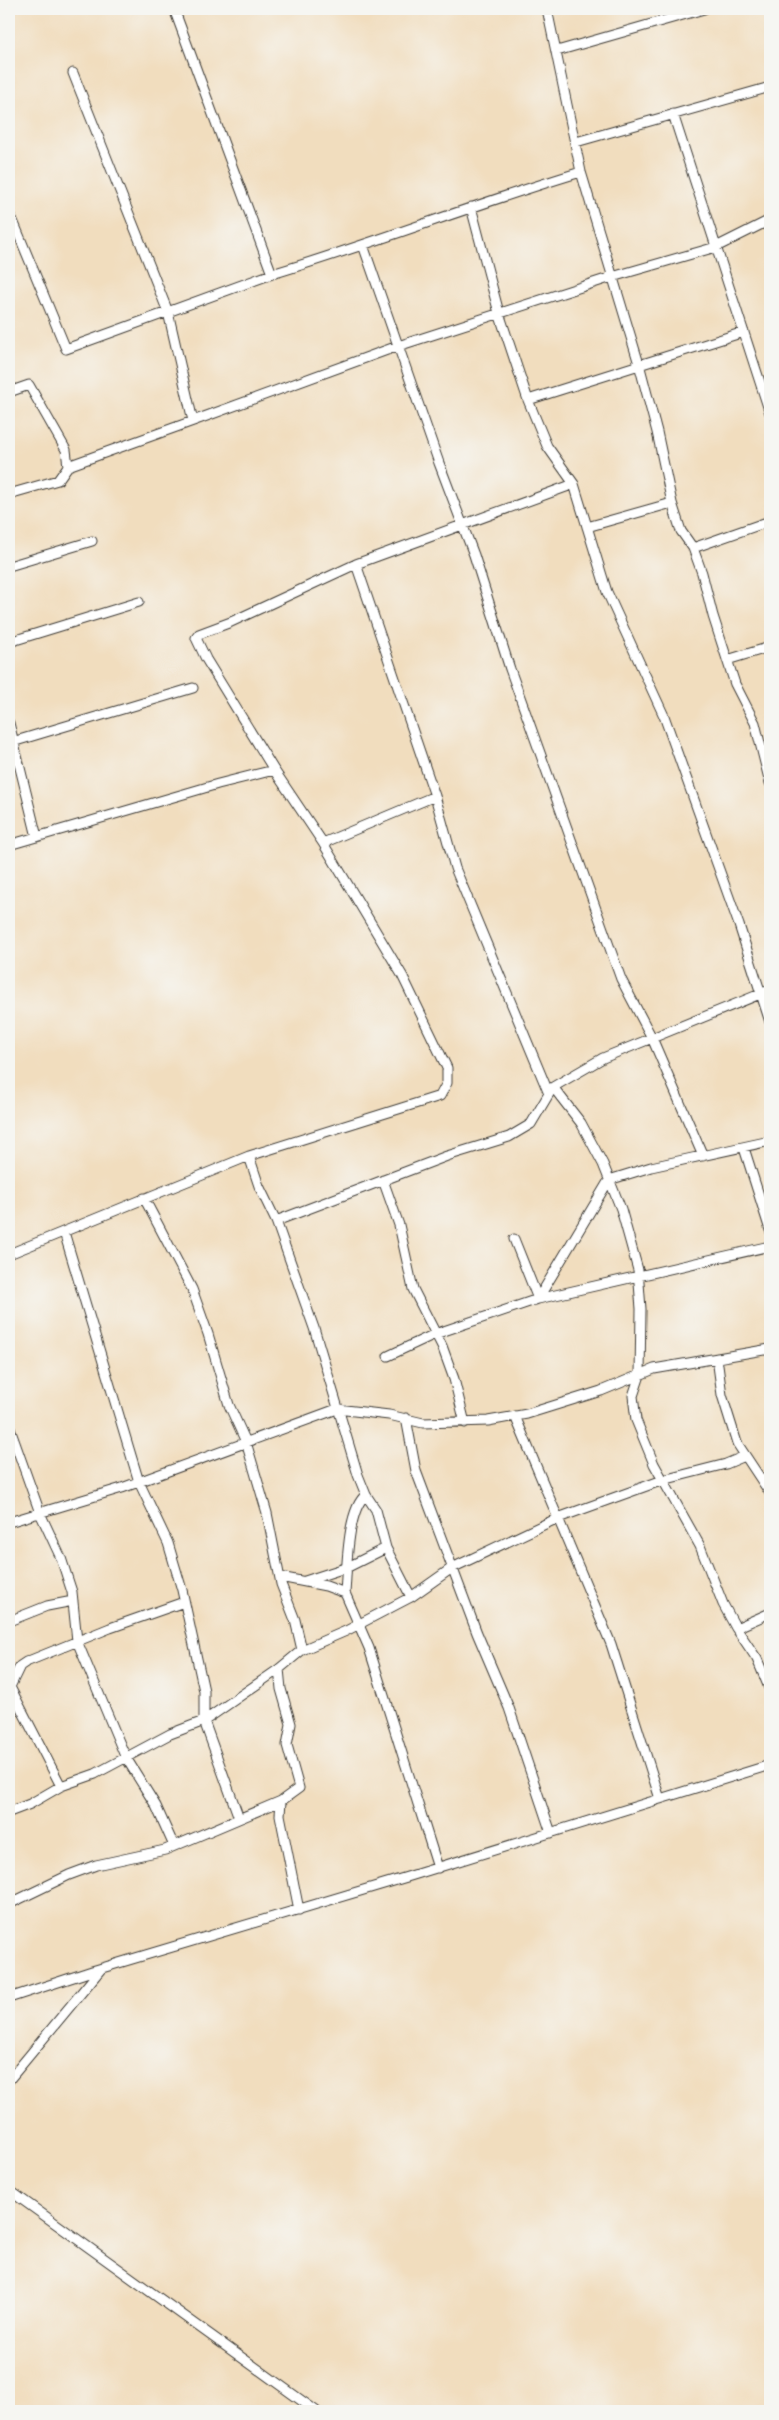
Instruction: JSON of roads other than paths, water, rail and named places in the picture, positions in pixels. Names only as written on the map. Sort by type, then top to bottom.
[{"type":"street","points":[[174,9],[272,274]]},
{"type":"street","points":[[547,9],[582,172],[639,364],[657,432],[672,503],[682,531],[693,548],[735,684],[755,723],[770,783]]},
{"type":"street","points":[[557,51],[704,9]]},
{"type":"street","points":[[73,74],[168,312],[193,421]]},
{"type":"street","points":[[576,142],[770,87]]},
{"type":"street","points":[[673,114],[770,413]]},
{"type":"street","points":[[9,211],[66,349],[272,274],[363,245],[504,195],[582,172]]},
{"type":"street","points":[[471,207],[499,314],[528,400],[547,446],[574,484],[607,592],[664,716],[740,925],[760,995],[770,1022]]},
{"type":"street","points":[[9,494],[58,480],[68,466],[398,346],[612,277],[716,247],[770,220]]},
{"type":"street","points":[[363,245],[461,525],[474,555],[510,669],[622,979],[652,1038],[703,1156]]},
{"type":"street","points":[[528,400],[744,332]]},
{"type":"street","points":[[9,392],[29,385],[66,450],[68,466]]},
{"type":"street","points":[[9,1254],[249,1156],[440,1096],[447,1082],[446,1068],[402,975],[323,843],[274,770],[206,659],[196,638],[199,634],[230,622],[356,564],[574,484]]},
{"type":"street","points":[[587,527],[672,503]]},
{"type":"street","points":[[693,548],[770,521]]},
{"type":"street","points":[[9,566],[92,541]]},
{"type":"street","points":[[356,564],[435,796],[455,868],[551,1090],[581,1123],[621,1209],[639,1277],[641,1309],[640,1375],[633,1396],[636,1420],[654,1464],[700,1546],[723,1604],[736,1628],[757,1658],[770,1690]]},
{"type":"street","points":[[9,642],[139,602]]},
{"type":"street","points":[[727,660],[770,647]]},
{"type":"street","points":[[11,742],[193,688]]},
{"type":"street","points":[[9,723],[11,742],[37,836]]},
{"type":"street","points":[[9,845],[218,784],[274,770]]},
{"type":"street","points":[[323,843],[435,796]]},
{"type":"street","points":[[276,1221],[446,1156],[509,1137],[531,1124],[551,1090],[603,1058],[770,990]]},
{"type":"street","points":[[538,1299],[609,1180],[652,1167],[770,1141]]},
{"type":"street","points":[[744,1148],[770,1230]]},
{"type":"street","points":[[249,1156],[259,1186],[276,1221],[314,1328],[337,1409],[366,1495],[376,1510],[386,1548],[411,1596]]},
{"type":"street","points":[[383,1180],[399,1225],[413,1289],[454,1379],[465,1423]]},
{"type":"street","points":[[144,1198],[192,1289],[208,1334],[229,1405],[246,1442],[267,1513],[280,1577],[302,1650]]},
{"type":"street","points":[[64,1232],[139,1482],[168,1543],[184,1602],[204,1691],[204,1721],[239,1818]]},
{"type":"street","points":[[514,1239],[538,1299]]},
{"type":"street","points":[[388,1356],[435,1334],[538,1299],[770,1246]]},
{"type":"street","points":[[9,1522],[139,1482],[337,1409],[406,1418],[423,1423],[465,1423],[515,1416],[600,1391],[654,1368],[770,1349]]},
{"type":"street","points":[[717,1358],[722,1395],[737,1443],[770,1493]]},
{"type":"street","points":[[515,1416],[611,1644],[660,1799]]},
{"type":"street","points":[[406,1418],[416,1472],[477,1633],[509,1708],[551,1833]]},
{"type":"street","points":[[9,1426],[40,1513],[61,1558],[73,1601],[77,1641],[125,1756],[156,1806],[174,1846]]},
{"type":"street","points":[[9,1812],[30,1804],[61,1786],[95,1774],[125,1756],[204,1721],[302,1650],[358,1624],[411,1596],[452,1568],[558,1518],[663,1480],[726,1464],[745,1456]]},
{"type":"street","points":[[366,1495],[360,1500],[353,1518],[345,1593],[370,1648],[438,1868]]},
{"type":"street","points":[[303,1581],[348,1567],[386,1548]]},
{"type":"street","points":[[280,1577],[326,1586],[345,1593]]},
{"type":"street","points":[[9,1621],[47,1606],[73,1601]]},
{"type":"street","points":[[61,1786],[22,1716],[9,1688],[20,1666],[77,1641],[184,1602]]},
{"type":"street","points":[[736,1628],[770,1613]]},
{"type":"street","points":[[9,1904],[69,1875],[96,1865],[174,1846],[281,1801],[299,1788],[287,1745],[291,1724],[281,1689],[279,1668]]},
{"type":"street","points":[[9,1998],[770,1765]]},
{"type":"street","points":[[281,1801],[280,1815],[298,1910]]},
{"type":"street","points":[[9,2080],[102,1968]]},
{"type":"street","points":[[9,2190],[316,2411]]}]
